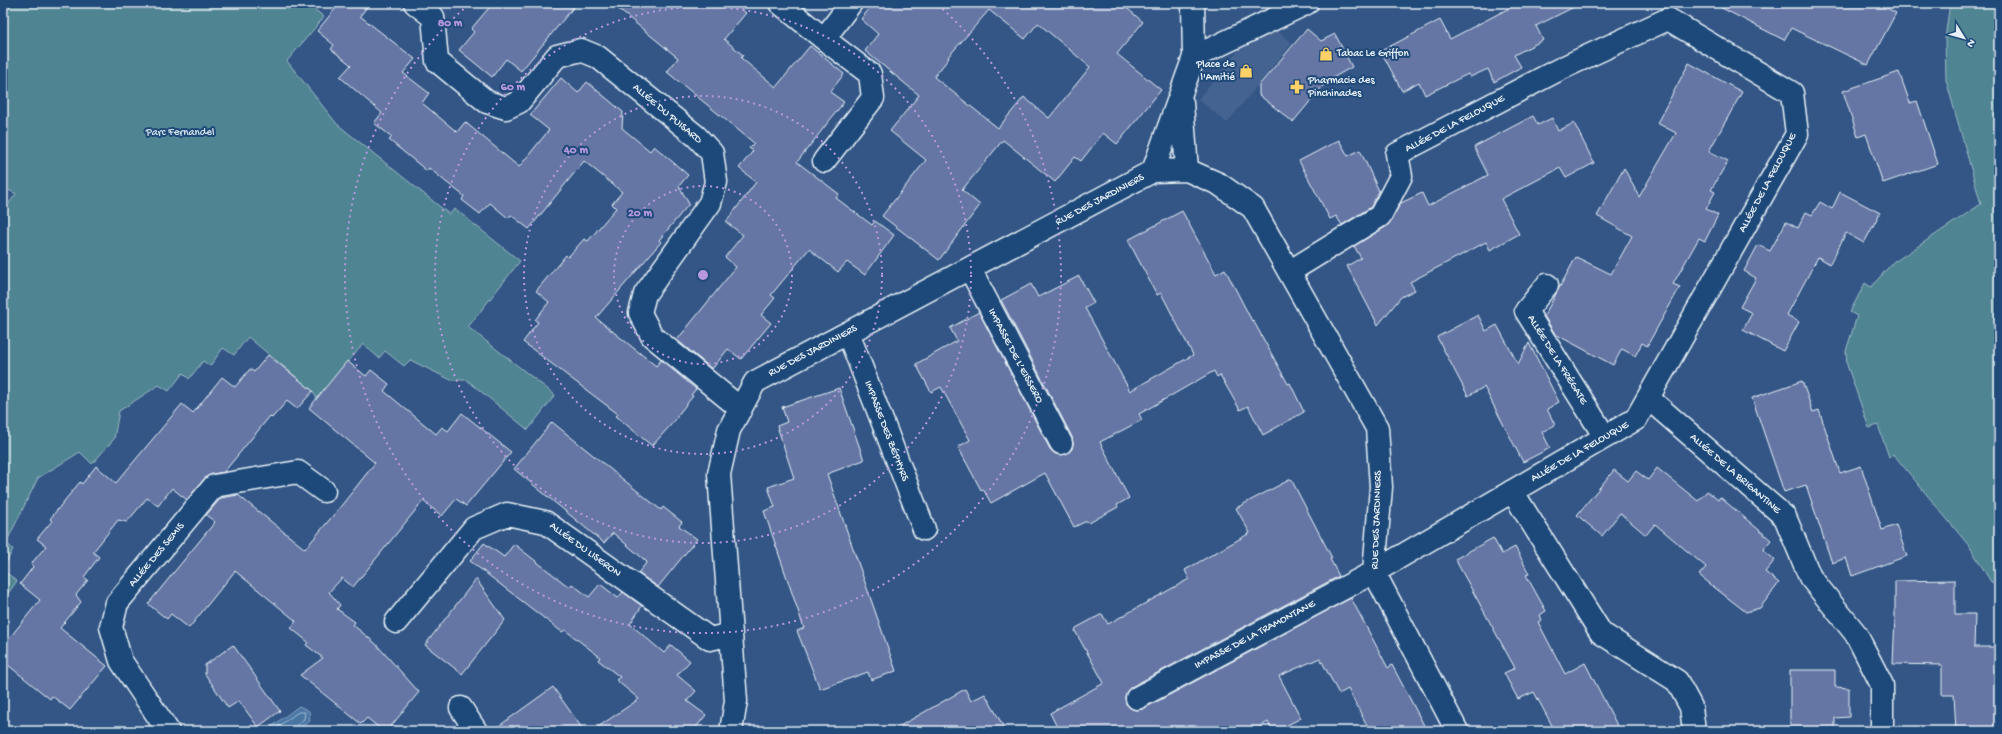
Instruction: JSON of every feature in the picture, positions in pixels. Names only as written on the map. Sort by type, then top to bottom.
[{"type":"street","name":"ALLÉE DU PUISARD","points":[[415,3],[433,17],[437,61],[487,102],[506,108],[519,102],[557,56],[581,50],[598,57],[696,136],[712,154],[716,182],[710,204],[645,294],[640,313],[652,336],[741,409]]},
{"type":"street","points":[[780,3],[870,74],[873,98],[824,161]]},
{"type":"street","points":[[824,39],[851,3]]},
{"type":"street","points":[[1153,171],[1182,96],[1194,57],[1193,3]]},
{"type":"street","points":[[1194,57],[1307,3]]},
{"type":"street","name":"ALLÉE DE LA FELOUQUE","points":[[1289,272],[1380,216],[1401,176],[1397,154],[1560,69],[1665,11],[1792,92],[1797,134],[1636,419],[1374,572]]},
{"type":"street","points":[[1182,96],[1187,170]]},
{"type":"street","name":"RUE DES JARDINIERS","points":[[731,731],[736,701],[719,474],[729,430],[755,382],[1153,171],[1187,170],[1219,184],[1253,208],[1377,428],[1381,487],[1374,572],[1457,731]]},
{"type":"street","name":"IMPASSE DE L’EISSERO","points":[[970,269],[1061,443]]},
{"type":"street","name":"ALLÉE DE LA FRÉGATE","points":[[1547,285],[1526,311],[1605,437]]},
{"type":"street","name":"IMPASSE DES ZÉPHYRS","points":[[848,333],[924,529]]},
{"type":"street","name":"ALLÉE DE LA BRIGANTINE","points":[[1648,398],[1785,517],[1810,577],[1856,634],[1882,685],[1882,731]]},
{"type":"street","name":"ALLÉE DES SEMIS","points":[[168,731],[121,661],[111,627],[117,603],[214,486],[298,472],[324,492]]},
{"type":"street","points":[[1512,491],[1602,633],[1677,681],[1691,707],[1694,731]]},
{"type":"street","name":"ALLÉE DU LISERON","points":[[396,622],[474,528],[507,514],[546,522],[710,639],[731,634]]},
{"type":"street","name":"IMPASSE DE LA TRAMONTANE","points":[[1137,698],[1374,572]]},
{"type":"street","points":[[461,708],[476,731]]},
{"type":"shaded area","name":"Place de l'Amitié","points":[[1264,20],[1292,43],[1227,123],[1198,99]]},
{"type":"green space","name":"Parc Fernandel","points":[[3,3],[307,3],[324,17],[287,61],[337,124],[449,214],[455,209],[520,261],[468,327],[555,395],[528,430],[467,380],[451,380],[410,360],[404,366],[385,351],[379,358],[363,344],[317,399],[313,391],[248,337],[234,355],[223,348],[210,366],[203,361],[189,379],[183,373],[169,391],[159,385],[119,411],[114,439],[92,464],[80,452],[38,478],[6,543],[13,549],[3,569],[3,211],[16,194],[3,187]]},
{"type":"green space","points":[[1950,3],[1999,3],[1999,583],[1991,582],[1970,547],[1894,455],[1889,457],[1878,425],[1869,428],[1847,365],[1846,351],[1857,316],[1850,312],[1865,283],[1871,287],[1895,260],[1896,261],[1981,204],[1946,80],[1945,38]]},
{"type":"green space","points":[[3,570],[17,581],[3,600]]},
{"type":"water","points":[[299,706],[309,711],[310,721],[295,731],[271,731],[271,727]]},
{"type":"building","points":[[340,3],[370,3],[360,16],[415,59],[403,73],[429,93],[422,103],[457,132],[465,122],[519,167],[549,130],[530,115],[561,78],[578,93],[587,82],[623,112],[622,128],[650,151],[654,146],[688,175],[679,186],[689,204],[659,240],[661,242],[596,318],[656,366],[661,360],[696,389],[691,395],[693,396],[677,418],[652,446],[616,416],[618,414],[523,342],[538,322],[535,320],[549,302],[536,291],[566,255],[568,257],[584,239],[588,241],[616,208],[612,204],[622,192],[584,161],[529,229],[511,215],[508,218],[490,203],[480,214],[462,200],[464,196],[429,168],[427,171],[389,140],[392,137],[374,123],[382,113],[340,77],[351,65],[331,49],[334,45],[317,31]]},
{"type":"building","points":[[493,3],[577,3],[521,71],[506,59],[492,77],[459,50],[474,32],[471,29]]},
{"type":"building","points":[[611,3],[734,3],[746,13],[724,39],[743,55],[741,58],[776,87],[810,46],[844,74],[830,92],[844,102],[797,162],[839,194],[836,198],[872,225],[875,221],[894,235],[865,275],[847,262],[838,272],[809,249],[771,295],[775,298],[761,315],[771,323],[741,359],[728,349],[712,369],[677,340],[736,267],[725,257],[743,235],[726,222],[756,182],[739,168],[753,151],[749,148],[754,143],[667,72],[678,58]]},
{"type":"building","points":[[874,3],[1121,3],[1143,22],[1117,54],[1161,90],[1117,144],[1103,133],[1081,161],[1075,157],[1055,182],[1003,140],[962,190],[980,205],[939,260],[882,216],[926,160],[890,131],[919,95],[865,51],[878,34],[861,19]],"holes":[[[989,10],[1025,39],[1038,23],[1090,67],[1049,118],[1024,97],[998,128],[934,77],[949,58],[948,57]]]},
{"type":"building","points":[[1519,3],[1582,3],[1536,26],[1543,40],[1514,55],[1521,67],[1494,82],[1488,69],[1470,77],[1468,74],[1425,95],[1419,82],[1402,91],[1381,51],[1440,20],[1450,39]]},
{"type":"building","points":[[1712,3],[1877,3],[1896,13],[1868,65],[1791,28],[1784,40]]},
{"type":"building","points":[[1307,29],[1321,41],[1335,34],[1352,67],[1327,81],[1293,122],[1259,95],[1259,85]]},
{"type":"building","points":[[1689,63],[1742,92],[1709,151],[1728,161],[1711,190],[1715,192],[1706,209],[1718,215],[1705,241],[1699,238],[1673,284],[1680,287],[1647,346],[1642,343],[1635,356],[1622,349],[1613,365],[1555,334],[1544,316],[1576,257],[1611,274],[1632,236],[1597,216],[1624,168],[1639,197],[1676,133],[1657,123]]},
{"type":"building","points":[[1899,72],[1910,103],[1917,101],[1938,164],[1883,183],[1866,134],[1858,137],[1843,91]]},
{"type":"building","points":[[1533,116],[1538,125],[1552,118],[1558,131],[1574,123],[1594,163],[1566,178],[1560,168],[1501,199],[1519,234],[1490,250],[1486,242],[1410,282],[1415,290],[1401,297],[1378,325],[1347,266],[1361,258],[1354,246],[1387,226],[1401,203],[1422,193],[1428,206],[1488,175],[1474,147]]},
{"type":"building","points":[[1339,140],[1348,156],[1360,150],[1379,191],[1371,207],[1342,225],[1336,216],[1330,219],[1299,161]]},
{"type":"building","points":[[1840,192],[1880,213],[1864,243],[1846,233],[1830,264],[1818,257],[1787,315],[1799,322],[1783,351],[1743,330],[1752,313],[1740,307],[1756,278],[1744,271],[1758,245],[1770,251],[1786,222],[1798,228],[1806,212],[1812,215],[1820,202],[1832,209]]},
{"type":"building","points":[[1182,211],[1216,274],[1225,269],[1252,321],[1253,320],[1288,384],[1290,383],[1304,412],[1263,435],[1248,406],[1240,410],[1220,375],[1217,377],[1214,371],[1139,414],[1142,420],[1100,442],[1129,498],[1117,505],[1118,507],[1089,523],[1087,521],[1074,527],[1045,473],[991,503],[983,489],[981,490],[958,447],[970,440],[941,387],[931,392],[916,364],[957,341],[950,328],[979,312],[1050,449],[1054,453],[1060,455],[1067,454],[1072,449],[1072,437],[1001,300],[1031,284],[1038,297],[1079,276],[1094,303],[1085,308],[1130,391],[1193,355],[1161,293],[1157,295],[1128,240]]},
{"type":"building","points":[[1478,315],[1486,331],[1497,325],[1518,364],[1529,343],[1559,402],[1547,409],[1555,425],[1542,432],[1550,448],[1523,462],[1484,387],[1468,396],[1437,337]]},
{"type":"building","points":[[268,355],[313,391],[297,409],[287,401],[272,418],[270,416],[224,472],[212,474],[205,478],[187,500],[172,488],[158,506],[147,498],[127,522],[118,520],[93,552],[99,557],[84,577],[88,580],[76,595],[81,602],[60,628],[107,666],[70,710],[52,696],[50,699],[3,661],[3,646],[40,600],[20,584],[33,567],[31,564],[46,546],[37,539],[52,521],[50,519],[65,500],[80,482],[82,484],[96,466],[116,483],[182,404],[193,413],[222,377],[235,387],[250,369],[254,372]]},
{"type":"building","points":[[347,361],[366,376],[371,370],[389,384],[384,391],[436,434],[442,427],[448,431],[462,413],[511,452],[466,506],[456,499],[442,516],[423,501],[353,587],[342,578],[329,592],[340,605],[337,609],[355,622],[353,625],[375,643],[419,692],[387,731],[383,731],[367,718],[361,724],[300,675],[323,658],[306,645],[308,642],[291,628],[296,621],[235,571],[189,628],[171,614],[167,619],[148,604],[215,522],[206,515],[221,498],[238,495],[305,549],[341,506],[375,463],[309,408]]},
{"type":"building","points":[[1802,381],[1813,412],[1819,410],[1840,473],[1861,466],[1882,530],[1896,525],[1907,556],[1852,576],[1846,558],[1832,563],[1806,485],[1784,492],[1752,398]]},
{"type":"building","points":[[839,388],[864,460],[827,474],[896,671],[871,680],[868,672],[820,689],[797,631],[804,628],[764,511],[775,507],[768,487],[794,478],[777,426],[787,422],[782,407]]},
{"type":"building","points":[[552,422],[661,510],[663,507],[682,522],[679,526],[697,539],[658,587],[638,573],[647,562],[613,533],[604,543],[514,469]]},
{"type":"building","points":[[1657,468],[1698,501],[1707,491],[1718,500],[1720,497],[1771,540],[1763,550],[1775,560],[1765,572],[1779,583],[1760,608],[1746,612],[1699,575],[1706,567],[1655,524],[1646,535],[1620,513],[1602,536],[1577,515],[1614,470],[1628,481],[1636,471],[1648,480]]},
{"type":"building","points":[[1291,479],[1332,558],[1330,559],[1339,576],[1131,687],[1127,691],[1125,697],[1126,704],[1130,708],[1136,710],[1143,709],[1351,598],[1388,668],[1392,665],[1427,731],[1370,731],[1348,689],[1339,694],[1320,658],[1279,676],[1301,718],[1276,731],[1272,731],[1268,722],[1252,731],[1059,731],[1050,713],[1104,683],[1075,631],[1076,628],[1102,614],[1108,624],[1189,579],[1185,570],[1250,533],[1236,508]]},
{"type":"building","points":[[1493,538],[1502,554],[1515,547],[1522,560],[1529,574],[1526,575],[1546,611],[1540,615],[1542,620],[1538,622],[1565,674],[1585,663],[1620,731],[1555,731],[1534,692],[1518,699],[1504,673],[1515,668],[1455,559]]},
{"type":"building","points":[[484,543],[504,557],[514,544],[569,587],[572,584],[589,597],[600,584],[618,598],[623,592],[642,606],[630,624],[664,653],[671,645],[690,661],[677,675],[696,691],[687,701],[706,715],[693,731],[592,731],[639,699],[616,680],[620,677],[598,660],[600,657],[565,630],[562,632],[470,561]]},
{"type":"building","points":[[476,579],[505,620],[462,674],[425,645]]},
{"type":"building","points":[[1955,580],[1955,614],[1975,614],[1974,647],[1999,647],[1999,731],[1956,731],[1954,695],[1942,695],[1942,665],[1893,664],[1895,581]]},
{"type":"building","points":[[233,645],[280,711],[258,727],[239,701],[228,708],[205,674],[205,665]]},
{"type":"building","points":[[1790,670],[1835,670],[1835,687],[1849,688],[1849,717],[1835,718],[1835,731],[1790,731]]},
{"type":"building","points":[[553,687],[584,731],[492,731]]},
{"type":"building","points":[[965,689],[971,701],[985,694],[1006,731],[891,731]]},
{"type":"place","name":"Tabac Le Griffon","points":[[1326,54]]},
{"type":"place","name":"Place de l'Amitié","points":[[1246,71]]},
{"type":"place","name":"Pharmacie des Pinchinades","points":[[1297,87]]}]
